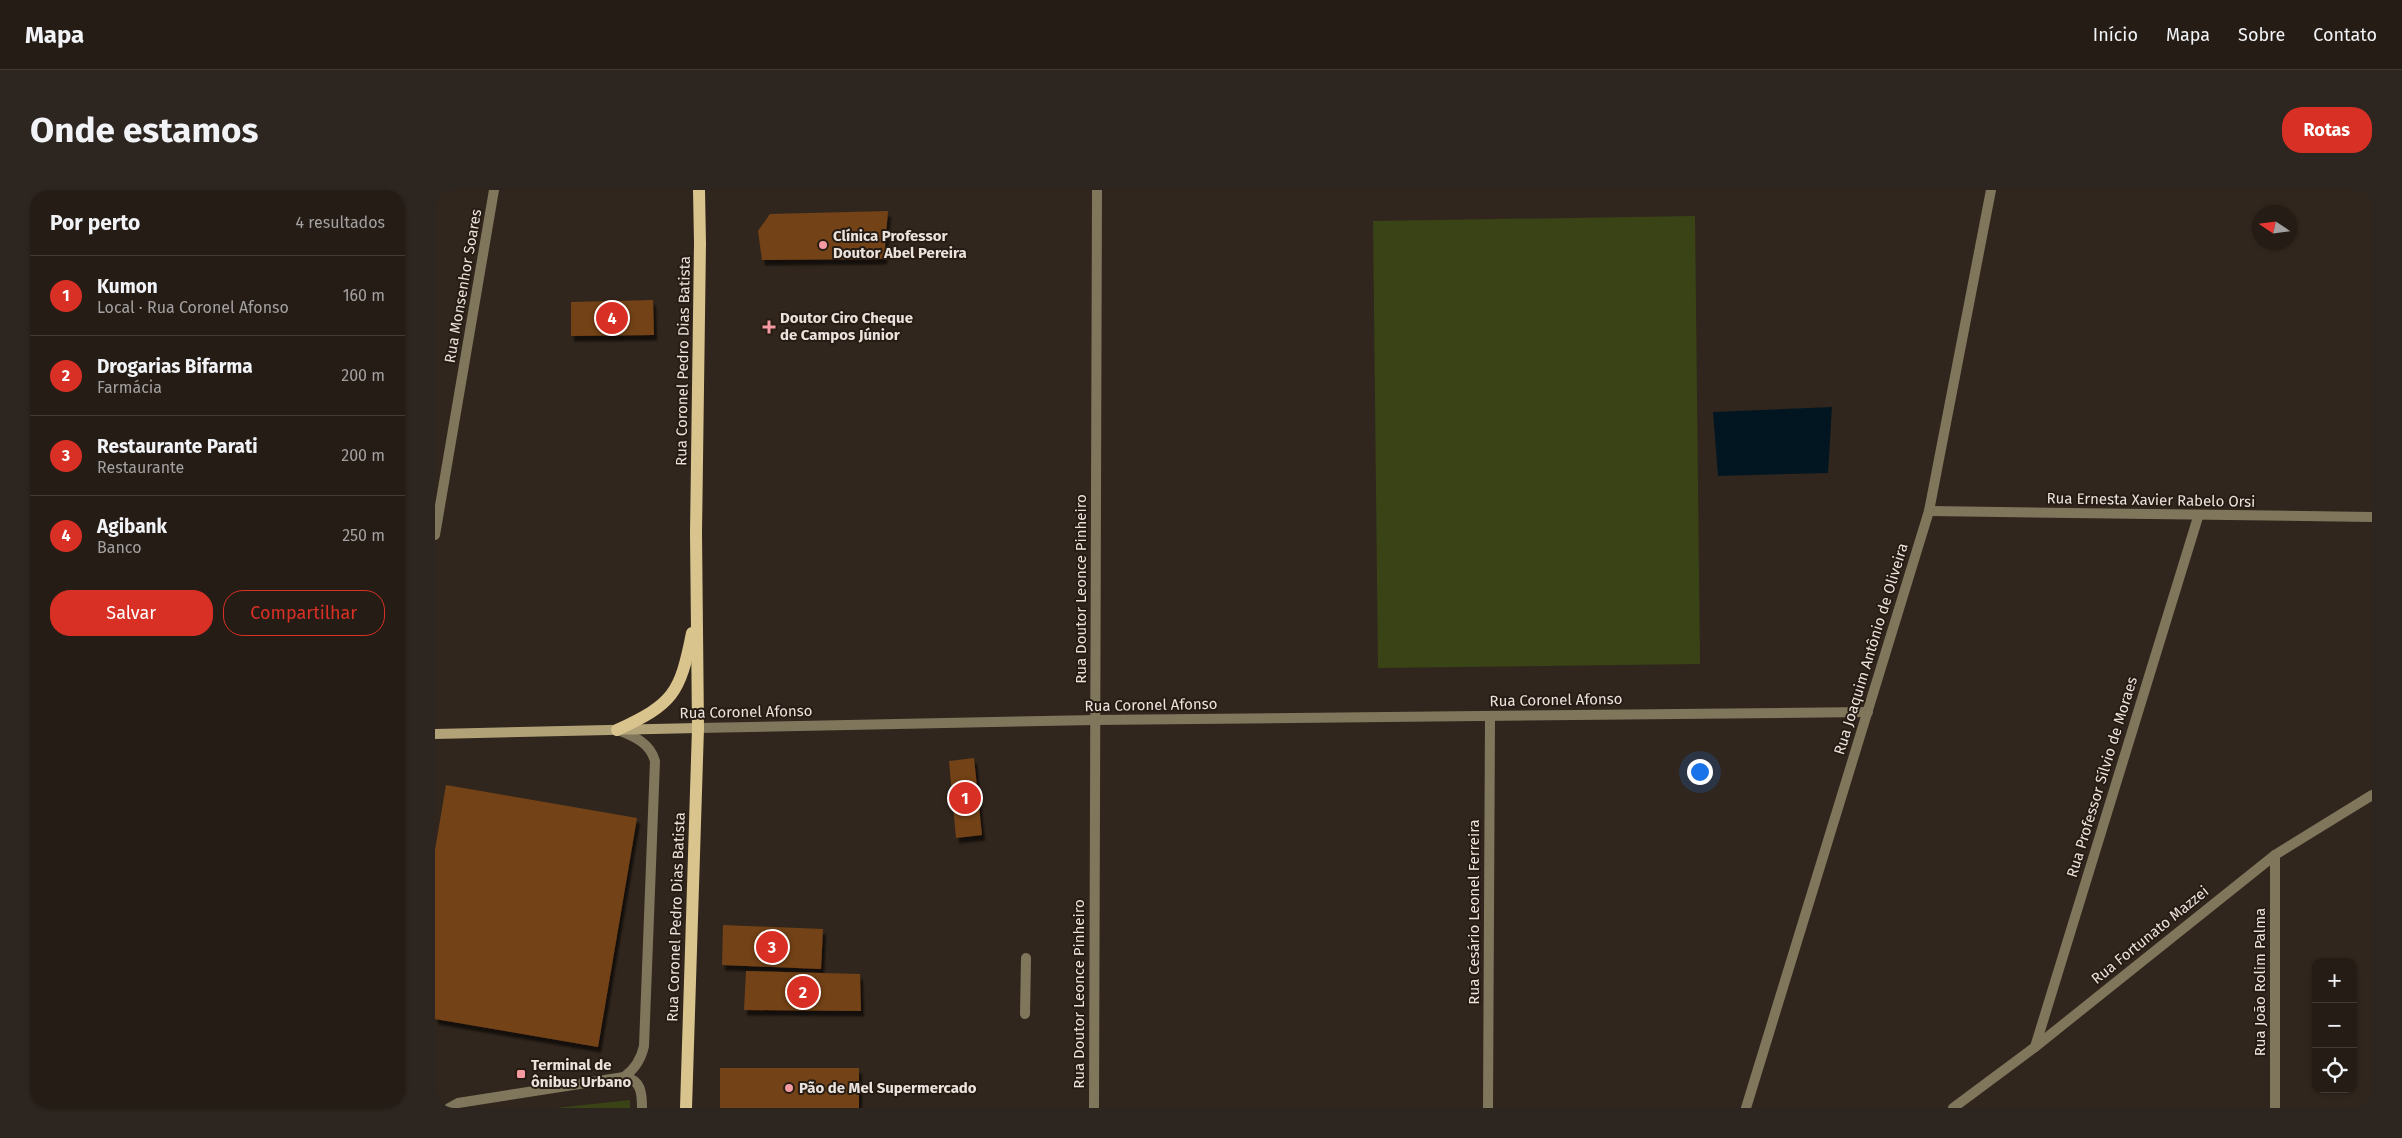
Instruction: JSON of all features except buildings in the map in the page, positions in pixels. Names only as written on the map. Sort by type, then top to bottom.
[{"type":"main road","name":"Rua Coronel Pedro Dias Batista","points":[[686,1108],[698,728],[696,533],[700,272],[699,190]]},
{"type":"main road","points":[[617,730],[651,714],[667,702],[678,684],[688,655],[697,611]]},
{"type":"main road","name":"Rua Coronel Afonso","points":[[435,734],[698,728]]},
{"type":"street","name":"Rua Monsenhor Soares","points":[[435,535],[494,190]]},
{"type":"street","name":"Rua Doutor Leonce Pinheiro","points":[[1094,1108],[1097,190]]},
{"type":"street","name":"Rua Joaquim Antônio de Oliveira","points":[[1746,1108],[1929,511],[1991,190]]},
{"type":"street","name":"Rua Ernesta Xavier Rabelo Orsi","points":[[1929,511],[2198,517],[2372,517]]},
{"type":"street","name":"Rua Professor Sílvio de Moraes","points":[[2035,1047],[2198,517]]},
{"type":"street","name":"Rua Coronel Afonso","points":[[698,728],[1095,720],[1868,712]]},
{"type":"street","name":"Rua Cesário Leonel Ferreira","points":[[1488,1108],[1490,716]]},
{"type":"street","name":"Rua Coronel Pedro Dias Batista","points":[[617,730],[643,742],[650,749],[655,761],[644,1046],[642,1056],[637,1064],[624,1077]]},
{"type":"street","name":"Rua Fortunato Mazzei","points":[[1953,1108],[2035,1047],[2275,855],[2372,795]]},
{"type":"street","name":"Rua João Rolim Palma","points":[[2275,855],[2275,1108]]},
{"type":"street","points":[[1025,1014],[1026,958]]},
{"type":"street","points":[[449,1108],[458,1103],[624,1077],[631,1078],[638,1083],[642,1094],[642,1108]]},
{"type":"green space","points":[[1695,216],[1700,664],[1378,668],[1373,221]]},
{"type":"green space","points":[[630,1100],[630,1108],[556,1108]]},
{"type":"water","points":[[1832,407],[1828,473],[1718,476],[1713,412]]},
{"type":"place","name":"Clínica Professor Doutor Abel Pereira","points":[[823,245]]},
{"type":"place","name":"Agibank","points":[[612,318]]},
{"type":"place","name":"Doutor Ciro Cheque de Campos Júnior","points":[[769,327]]},
{"type":"place","name":"Kumon","points":[[965,798]]},
{"type":"place","name":"Restaurante Parati","points":[[772,947]]},
{"type":"place","name":"Drogarias Bifarma","points":[[803,992]]},
{"type":"place","name":"Terminal de ônibus Urbano","points":[[521,1074]]},
{"type":"place","name":"Pão de Mel Supermercado","points":[[789,1088]]}]
